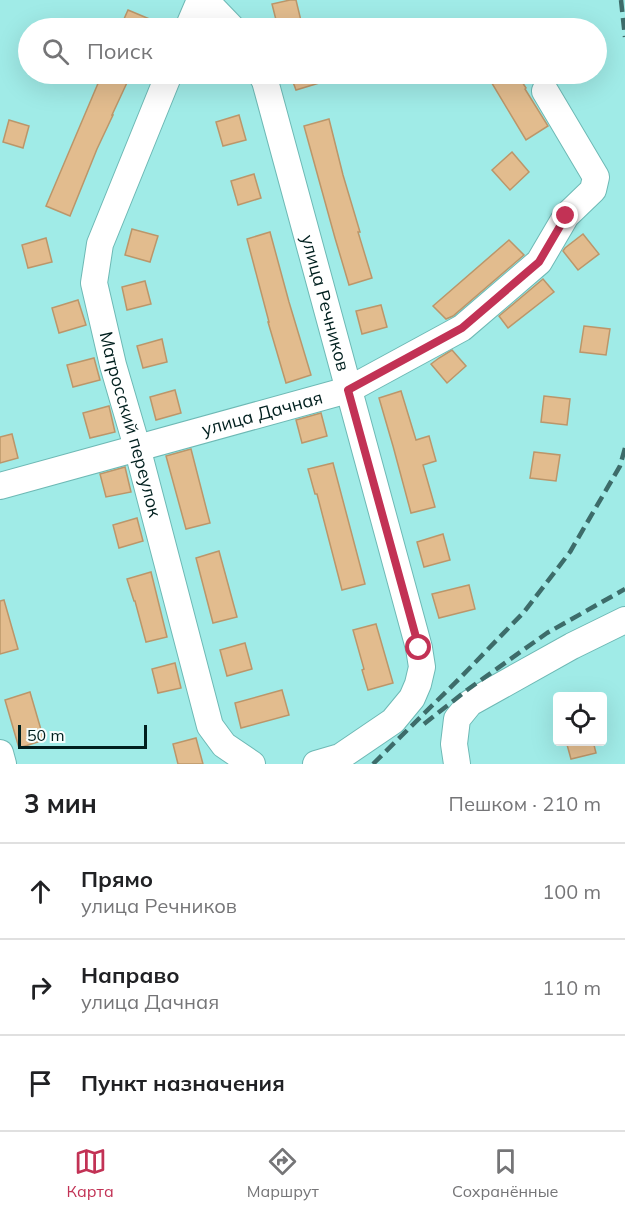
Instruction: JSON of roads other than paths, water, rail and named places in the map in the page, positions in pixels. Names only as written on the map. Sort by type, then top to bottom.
[{"type":"street","points":[[192,18],[200,0]]},
{"type":"street","points":[[205,0],[222,18]]},
{"type":"street","name":"Матросский переулок","points":[[165,84],[100,244],[94,283],[113,365],[210,726],[224,745],[252,764]]},
{"type":"street","name":"улица Речников","points":[[266,84],[419,648],[422,667],[412,698],[393,721],[340,757],[316,764]]},
{"type":"street","name":"улица Дачная","points":[[0,486],[348,390],[462,328],[539,262],[566,216],[592,190],[596,177],[545,91]]},
{"type":"street","points":[[456,754],[458,719],[470,703],[625,620]]},
{"type":"street","points":[[0,753],[3,764]]},
{"type":"railway","points":[[621,0],[625,37]]},
{"type":"railway","points":[[373,764],[524,612],[570,552],[620,466],[625,448]]},
{"type":"railway","points":[[424,724],[547,633],[625,589]]}]
